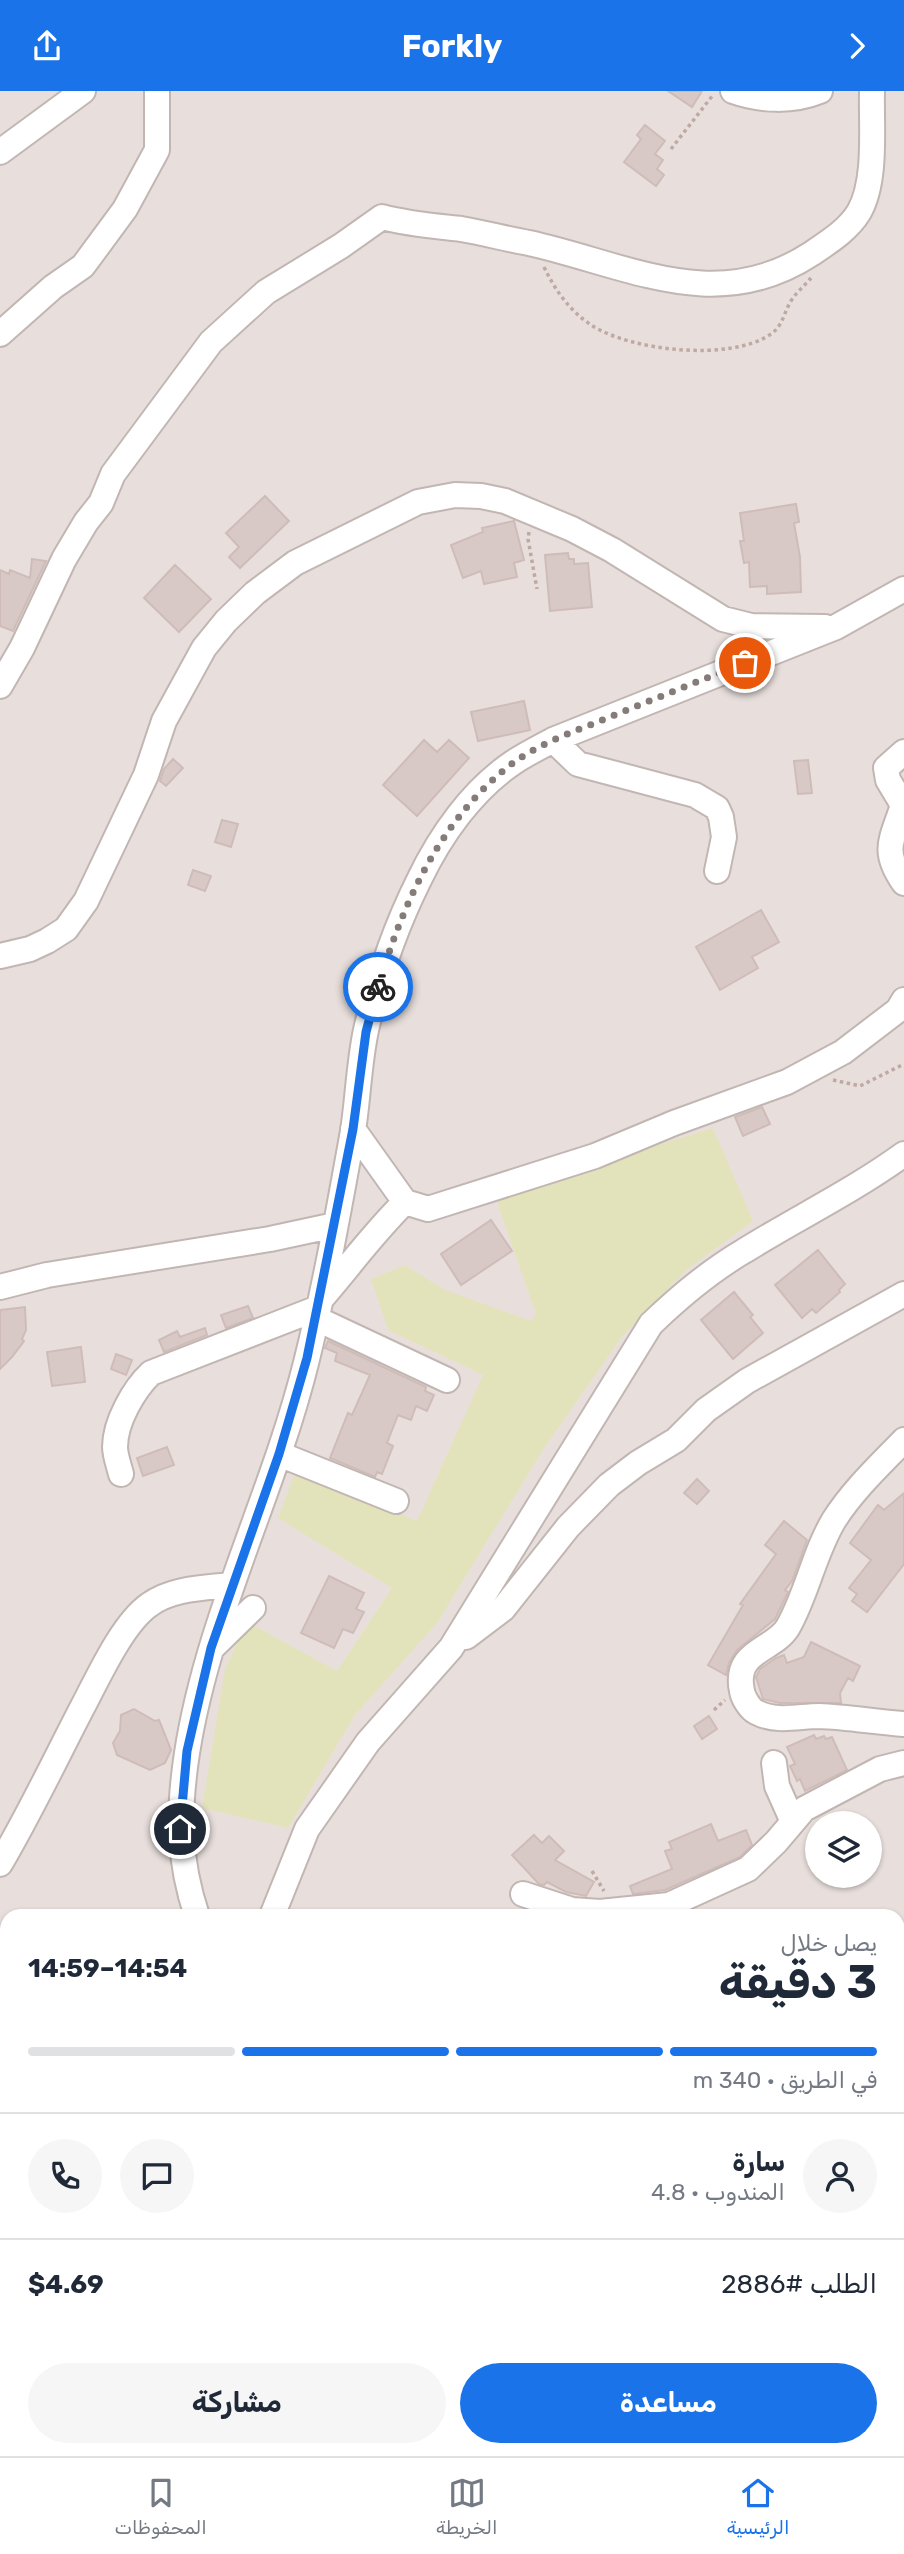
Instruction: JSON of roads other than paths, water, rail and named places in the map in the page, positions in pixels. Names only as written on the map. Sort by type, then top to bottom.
[{"type":"street","points":[[0,152],[83,91]]},
{"type":"street","points":[[0,334],[53,287],[83,266],[125,209],[157,149],[157,91]]},
{"type":"street","points":[[733,91],[773,98],[800,97],[820,91]]},
{"type":"street","points":[[0,686],[22,648],[64,559],[101,503],[113,474],[211,342],[266,292],[382,217],[533,244],[651,275],[704,285],[741,283],[771,275],[797,263],[830,242],[849,226],[859,212],[867,194],[870,168],[872,91]]},
{"type":"street","points":[[0,956],[30,949],[57,935],[66,929],[86,901],[146,775],[164,721],[212,639],[255,593],[295,563],[418,502],[456,495],[505,501],[612,550],[723,618],[751,626],[836,628]]},
{"type":"street","points":[[195,1909],[183,1870],[180,1829],[187,1751],[211,1648],[296,1401],[335,1224],[353,1129],[366,1032],[391,944],[433,852],[474,797],[511,764],[553,740],[836,628],[904,589]]},
{"type":"street","points":[[553,740],[578,764],[695,795],[716,808],[721,817],[724,837],[717,871]]},
{"type":"street","points":[[904,752],[886,768],[888,781],[903,805],[889,848],[892,866],[904,883]]},
{"type":"street","points":[[353,1129],[405,1202],[428,1209],[595,1156],[674,1123],[787,1082],[843,1052],[898,1010],[904,1000]]},
{"type":"street","points":[[275,1909],[307,1829],[368,1742],[451,1648],[651,1324],[678,1298],[741,1252],[873,1177],[904,1154]]},
{"type":"street","points":[[121,1474],[115,1446],[120,1424],[138,1385],[151,1373],[318,1309],[386,1221],[405,1202]]},
{"type":"street","points":[[0,1287],[47,1275],[270,1239],[335,1224]]},
{"type":"street","points":[[451,1648],[503,1609],[568,1527],[609,1485],[676,1440],[706,1410],[747,1381],[904,1294]]},
{"type":"street","points":[[318,1309],[447,1380]]},
{"type":"street","points":[[904,1440],[860,1486],[834,1520],[787,1630],[754,1653],[745,1666],[740,1682],[743,1696],[755,1712],[785,1719],[819,1716],[904,1724]]},
{"type":"street","points":[[279,1454],[396,1501]]},
{"type":"street","points":[[0,1864],[103,1667],[127,1629],[148,1605],[170,1594],[231,1585]]},
{"type":"street","points":[[211,1648],[253,1608]]},
{"type":"street","points":[[774,1763],[777,1786],[793,1822]]},
{"type":"street","points":[[629,1909],[668,1905],[748,1869],[804,1809],[880,1769],[904,1763]]},
{"type":"street","points":[[523,1894],[569,1909]]}]
